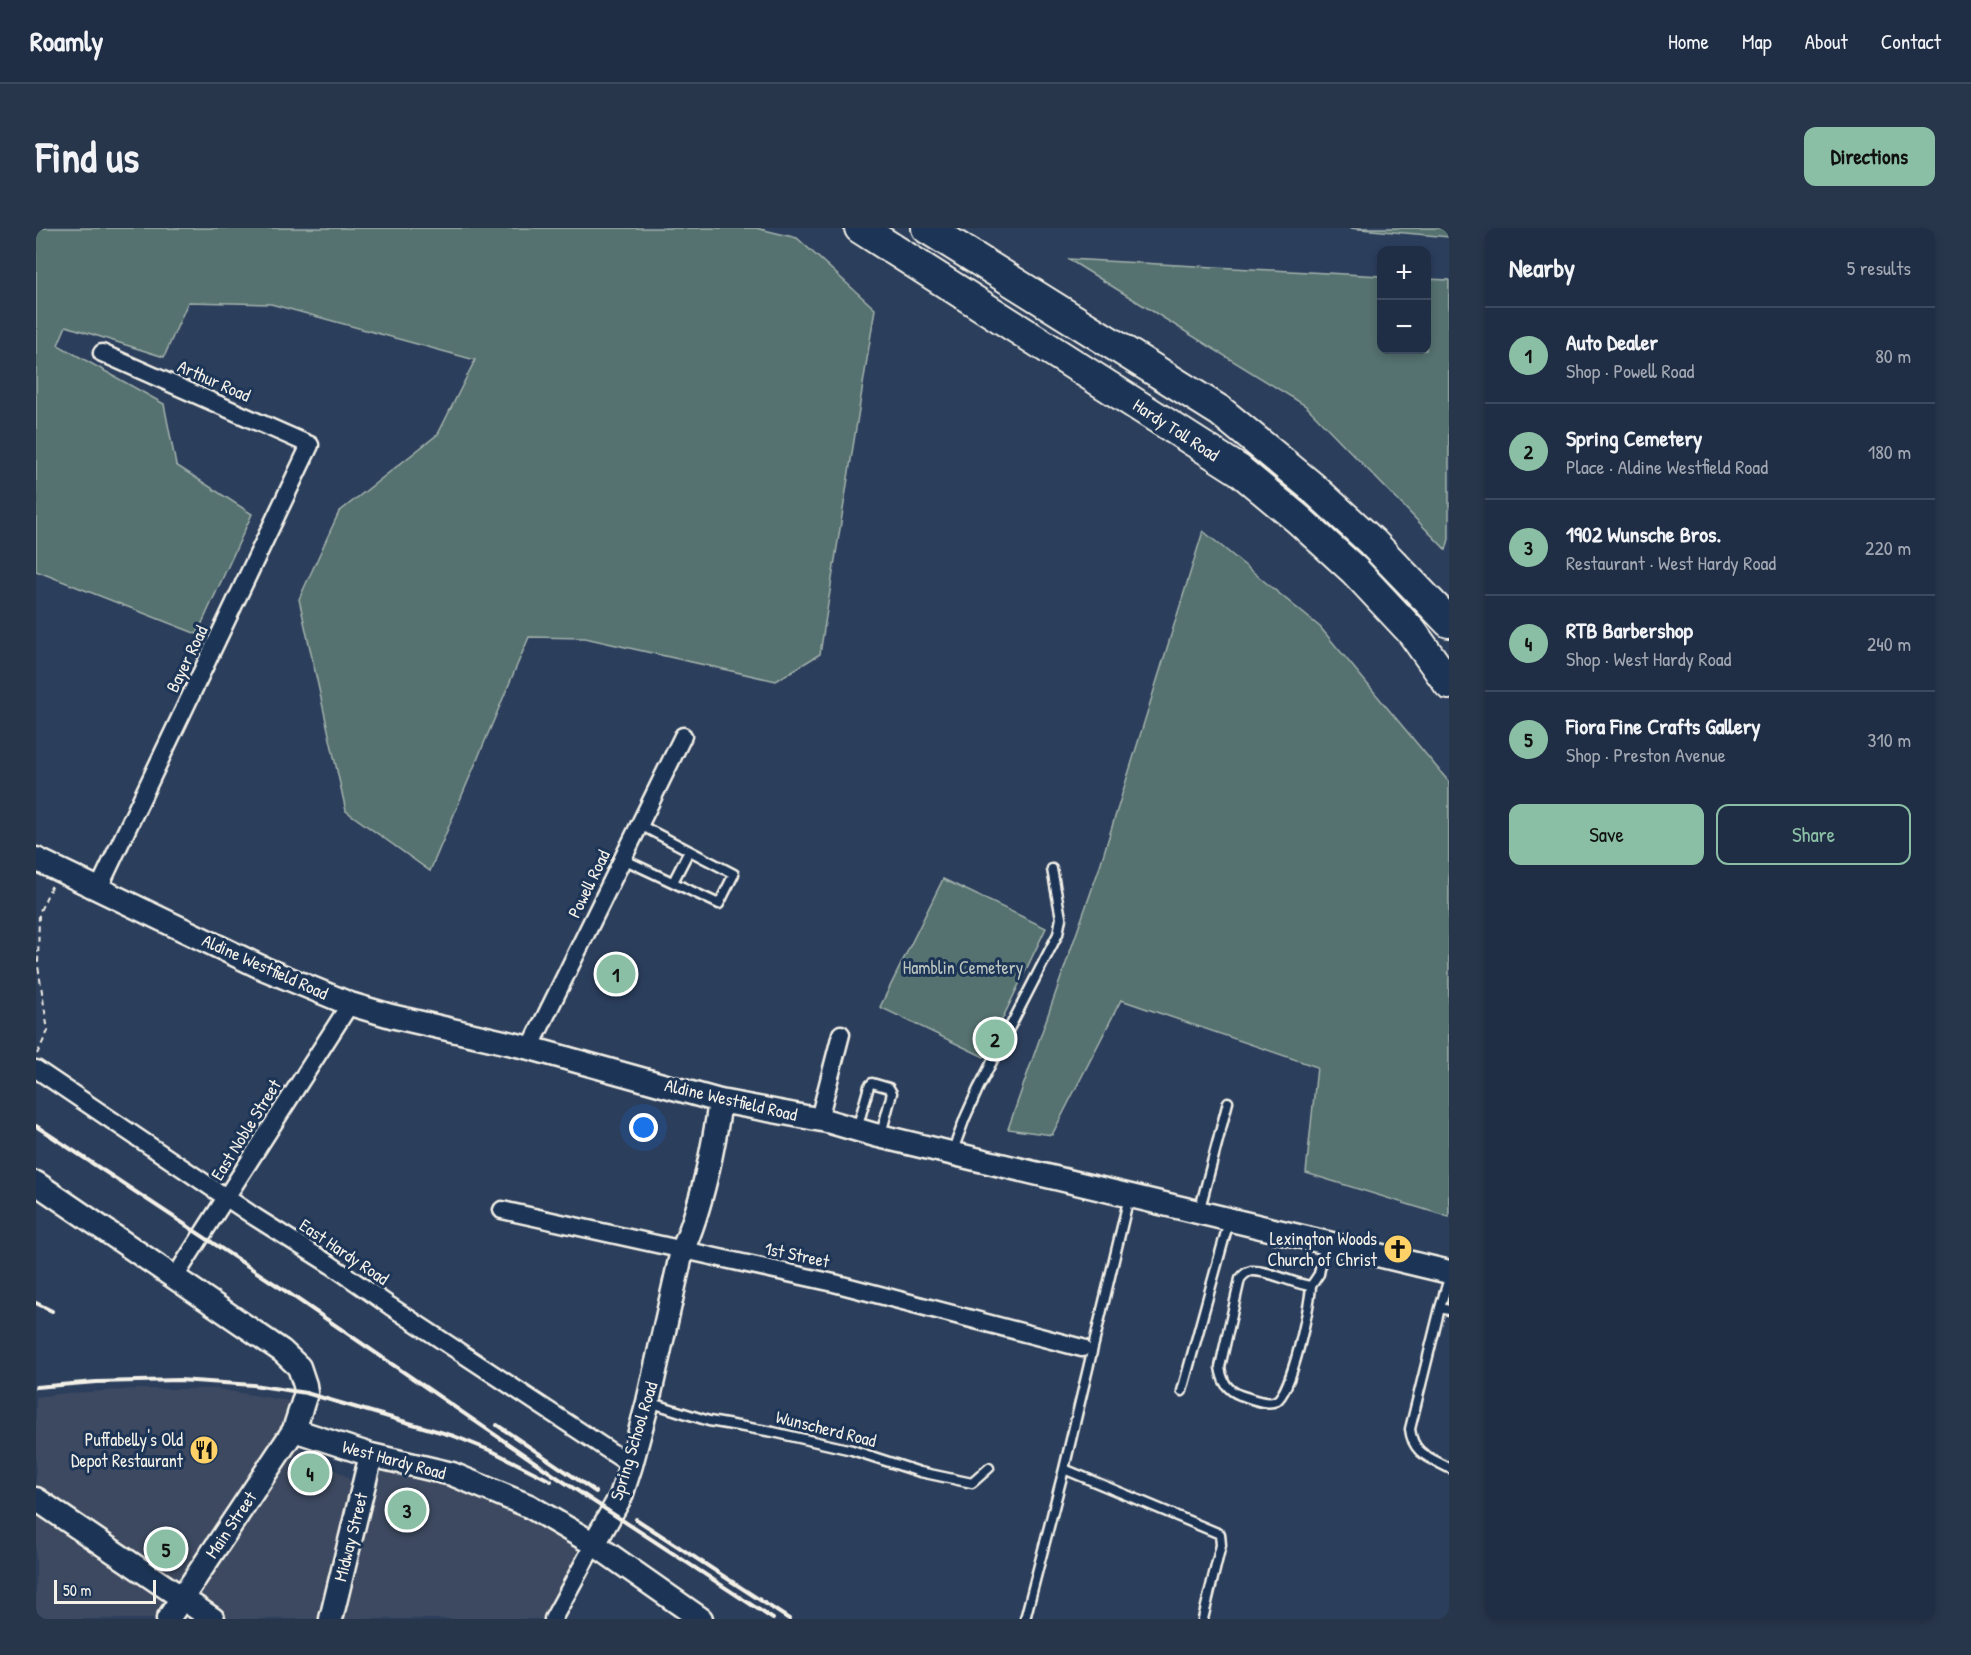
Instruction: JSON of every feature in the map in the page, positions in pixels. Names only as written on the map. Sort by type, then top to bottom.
[{"type":"highway","name":"Hardy Toll Road","points":[[860,228],[1239,470],[1355,571],[1412,632],[1449,684]]},
{"type":"highway","name":"Hardy Toll Road","points":[[927,228],[1220,411],[1311,486],[1372,542],[1449,621]]},
{"type":"main road","name":"Aldine Westfield Road","points":[[36,859],[265,969],[350,1004],[391,1016],[530,1048],[720,1101],[819,1119],[952,1154],[1449,1272]]},
{"type":"main road","name":"Spring School Road","points":[[594,1544],[621,1496],[631,1465],[648,1402],[682,1251],[682,1229],[708,1130],[720,1101]]},
{"type":"main road","points":[[36,1183],[282,1351],[299,1367],[306,1393],[294,1431]]},
{"type":"main road","name":"West Hardy Road","points":[[294,1431],[371,1455],[452,1474],[529,1506],[594,1544],[701,1619]]},
{"type":"main road","name":"Main Street","points":[[168,1619],[294,1431]]},
{"type":"main road","name":"Midway Street","points":[[330,1619],[371,1455]]},
{"type":"main road","points":[[36,1499],[213,1619]]},
{"type":"street","name":"Arthur Road","points":[[102,353],[310,445]]},
{"type":"street","name":"Bayer Road","points":[[98,890],[310,445]]},
{"type":"street","name":"Powell Road","points":[[530,1048],[683,736]]},
{"type":"street","name":"East Noble Street","points":[[175,1277],[350,1004]]},
{"type":"street","points":[[819,1119],[841,1034]]},
{"type":"street","name":"East Hardy Road","points":[[36,1069],[631,1465]]},
{"type":"street","name":"1st Street","points":[[502,1210],[834,1283],[1082,1348]]},
{"type":"street","name":"Spring School Road","points":[[553,1619],[594,1544]]},
{"type":"lane","points":[[623,859],[719,904],[734,874],[640,825]]},
{"type":"lane","points":[[673,882],[689,851]]},
{"type":"lane","points":[[952,1154],[964,1118],[1058,934],[1061,918],[1052,869]]},
{"type":"lane","points":[[856,1130],[869,1086],[873,1083],[889,1088],[892,1093],[881,1136]]},
{"type":"lane","points":[[1198,1213],[1228,1102]]},
{"type":"lane","points":[[1025,1619],[1064,1469],[1129,1196]]},
{"type":"lane","points":[[1182,1391],[1230,1220]]},
{"type":"lane","points":[[1311,1286],[1261,1272],[1250,1271],[1240,1279],[1220,1367],[1223,1380],[1232,1391],[1271,1402],[1280,1398],[1284,1393],[1307,1316],[1311,1286],[1319,1274],[1325,1243]]},
{"type":"lane","points":[[1449,1278],[1445,1309],[1410,1429],[1412,1442],[1423,1454],[1449,1468]]},
{"type":"lane","name":"Wunscherd Road","points":[[648,1402],[709,1421],[840,1447],[920,1472],[972,1483],[989,1468]]},
{"type":"lane","points":[[1064,1469],[1220,1534],[1221,1545],[1203,1619]]},
{"type":"path","points":[[36,1056],[48,1031],[38,966],[39,914],[59,871]]},
{"type":"shaded area","points":[[136,1389],[217,1389],[294,1402],[292,1412],[178,1581],[173,1581],[36,1492],[36,1397]]},
{"type":"shaded area","points":[[299,1447],[347,1477],[353,1485],[320,1619],[229,1619],[204,1602],[199,1596],[199,1591],[292,1452]]},
{"type":"shaded area","points":[[385,1468],[436,1479],[514,1509],[577,1545],[581,1550],[547,1619],[343,1619],[379,1474]]},
{"type":"shaded area","points":[[36,1507],[160,1594],[163,1604],[154,1619],[36,1619]]},
{"type":"green space","points":[[36,228],[756,228],[797,238],[875,309],[820,654],[776,681],[585,638],[529,637],[430,871],[346,811],[299,599],[339,512],[438,434],[475,360],[271,304],[188,302],[164,357],[66,326],[58,345],[164,404],[176,465],[252,514],[197,634],[36,571]]},
{"type":"green space","points":[[1349,228],[1449,228],[1449,237]]},
{"type":"green space","points":[[1068,259],[1377,276],[1377,354],[1431,354],[1431,279],[1449,280],[1449,539],[1446,550],[1306,406]]},
{"type":"green space","points":[[1203,531],[1320,627],[1449,782],[1449,1217],[1306,1173],[1317,1067],[1121,1000],[1052,1135],[1008,1129],[1099,869]]},
{"type":"green space","name":"Hamblin Cemetery","points":[[943,879],[1046,928],[984,1057],[880,1007]]},
{"type":"railway","points":[[36,1126],[284,1290],[561,1480],[773,1619]]},
{"type":"railway","points":[[36,1303],[52,1311]]},
{"type":"railway","points":[[36,1387],[96,1382],[179,1380],[253,1385],[306,1393],[454,1436],[494,1452],[551,1481]]},
{"type":"railway","points":[[497,1425],[596,1492]]},
{"type":"railway","points":[[636,1519],[789,1619]]},
{"type":"place","name":"Auto Dealer","points":[[616,974]]},
{"type":"place","name":"Spring Cemetery","points":[[995,1039]]},
{"type":"place","name":"Lexington Woods Church of Christ","points":[[1398,1249]]},
{"type":"place","name":"Puffabelly's Old Depot Restaurant","points":[[204,1450]]},
{"type":"place","name":"RTB Barbershop","points":[[310,1473]]},
{"type":"place","name":"1902 Wunsche Bros.","points":[[407,1510]]},
{"type":"place","name":"Fiora Fine Crafts Gallery","points":[[166,1549]]}]
